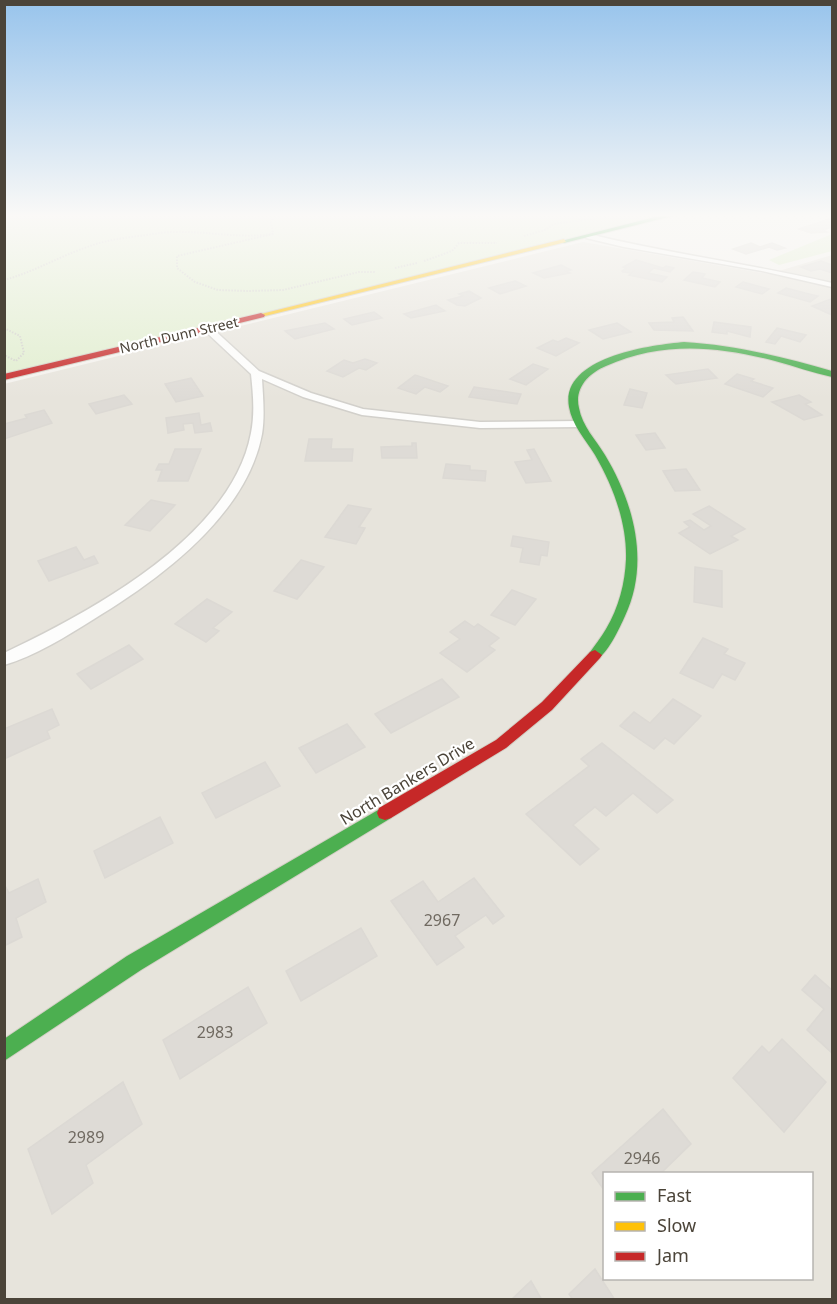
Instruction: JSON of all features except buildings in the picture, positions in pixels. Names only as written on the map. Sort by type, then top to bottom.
[{"type":"street","name":"North Dunn Street","points":[[4,377],[422,277]]},
{"type":"street","points":[[796,277],[832,285]]},
{"type":"street","points":[[208,329],[256,373],[307,395],[362,412],[470,424],[579,424],[573,405],[573,395],[582,379],[611,358],[635,351],[683,346],[729,348],[832,374]]},
{"type":"street","points":[[4,660],[47,640],[106,607],[158,569],[189,542],[215,513],[242,476],[256,440],[259,421],[256,373]]},
{"type":"street","name":"North Bankers Drive","points":[[4,1051],[42,1023],[135,962],[506,741],[553,699],[593,658],[609,637],[621,614],[629,588],[634,540],[624,502],[595,446],[579,424]]},
{"type":"path","points":[[188,277],[195,282],[219,290],[247,291],[283,290],[339,277]]},
{"type":"path","points":[[4,328],[20,336],[24,353],[16,361],[4,355]]},
{"type":"shaded area","points":[[441,277],[832,277],[832,1299],[5,1299],[4,384]]},
{"type":"green space","points":[[4,277],[418,277],[5,377]]},
{"type":"traffic: fast","points":[[595,655],[612,631],[623,607],[630,582],[632,558],[630,533],[614,482],[576,416],[573,395],[580,380],[598,366],[626,354],[655,347],[684,345],[744,351],[832,374]]},
{"type":"traffic: fast","points":[[4,1051],[134,963],[385,813]]},
{"type":"traffic: slow","points":[[261,315],[417,277]]},
{"type":"traffic: jam","points":[[4,377],[261,315]]},
{"type":"traffic: jam","points":[[385,813],[501,744],[547,706],[595,655]]}]
